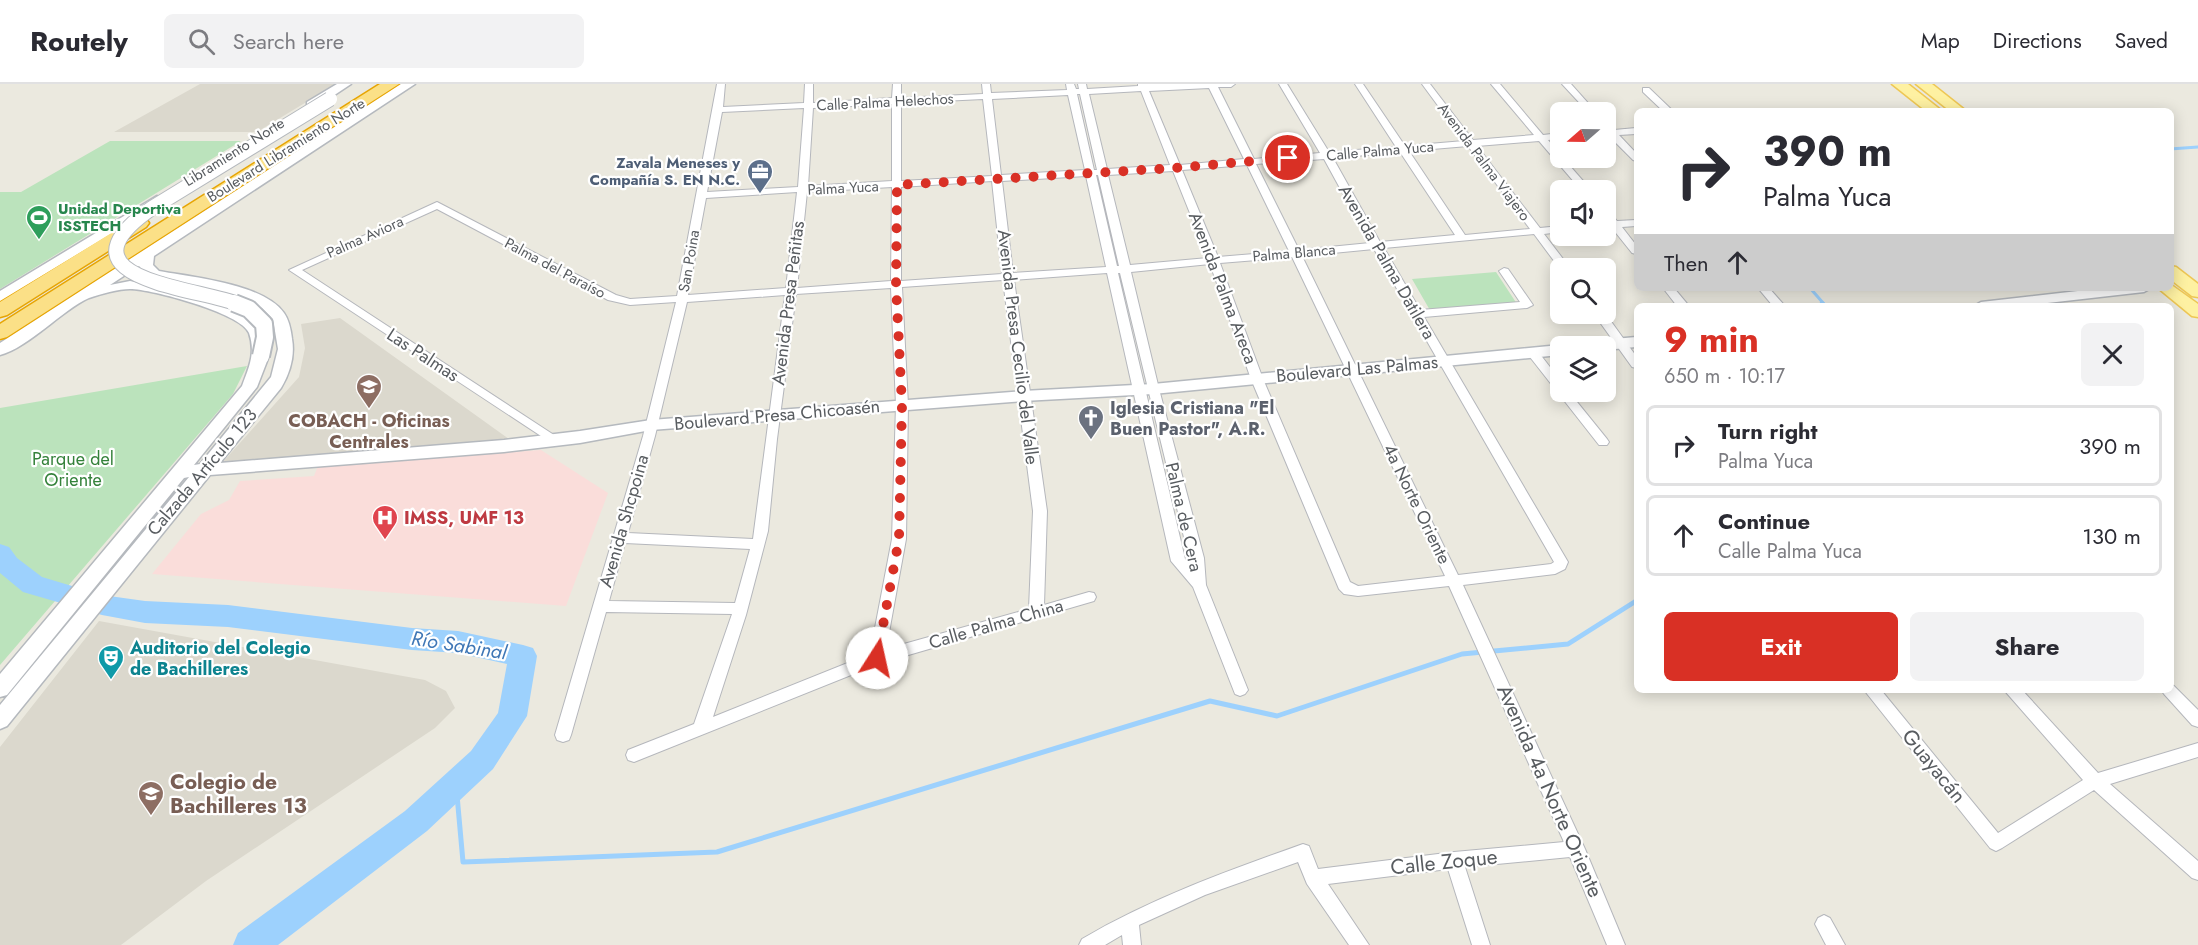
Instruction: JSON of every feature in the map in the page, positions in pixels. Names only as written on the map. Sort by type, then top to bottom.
[{"type":"highway","name":"Boulevard Libramiento Norte","points":[[0,311],[364,84]]},
{"type":"highway","name":"Boulevard Libramiento Norte","points":[[0,333],[390,84]]},
{"type":"main road","name":"Libramiento Norte","points":[[0,297],[345,84]]},
{"type":"main road","name":"Calzada Artículo 123","points":[[0,689],[249,387],[261,356],[266,330],[261,318],[248,309],[223,298],[141,279],[127,273],[118,262],[116,254],[119,240],[127,228],[152,208],[351,84]]},
{"type":"main road","points":[[0,350],[85,295],[127,277],[147,255],[408,84]]},
{"type":"main road","points":[[1899,84],[1931,108]]},
{"type":"main road","points":[[1923,84],[1955,108]]},
{"type":"main road","name":"Calzada Artículo 123","points":[[0,720],[202,471],[276,384],[281,374],[287,345],[278,313],[243,294],[154,274],[146,266],[147,255]]},
{"type":"main road","points":[[2174,274],[2188,286]]},
{"type":"main road","points":[[127,277],[207,302],[249,322],[256,332],[261,356]]},
{"type":"main road","points":[[2008,303],[2117,291]]},
{"type":"main road","points":[[2171,291],[2198,312]]},
{"type":"main road","name":"Boulevard Las Palmas","points":[[1144,391],[1550,351]]},
{"type":"main road","name":"Boulevard Presa Chicoasén","points":[[179,472],[1144,391]]},
{"type":"street","name":"San Poina","points":[[650,431],[682,299],[718,110],[720,84]]},
{"type":"street","name":"Avenida Presa Peñitas","points":[[701,728],[740,609],[758,544],[769,478],[790,291],[809,84]]},
{"type":"street","points":[[877,658],[899,539],[902,410],[896,285],[897,84]]},
{"type":"street","name":"Avenida Presa Cecilio del Valle","points":[[986,84],[1008,276],[1040,511],[1036,611]]},
{"type":"street","name":"Calle Palma Helechos","points":[[718,110],[989,97],[1077,89],[1231,84]]},
{"type":"street","name":"Avenida Palma Datilera","points":[[1282,84],[1327,156],[1561,562],[1555,568],[1453,579]]},
{"type":"street","points":[[1359,84],[1463,238]]},
{"type":"street","name":"Avenida Palma Viajero","points":[[1426,84],[1557,258]]},
{"type":"street","points":[[1495,84],[1577,180]]},
{"type":"street","points":[[1566,84],[1583,102]]},
{"type":"street","name":"4a Norte Oriente","points":[[1212,85],[1296,252],[1482,638]]},
{"type":"street","name":"Avenida Palma Areca","points":[[1143,87],[1214,261],[1257,379],[1344,585],[1349,590],[1358,591],[1453,579]]},
{"type":"street","name":"Palma de Cera","points":[[1077,89],[1119,270],[1178,561],[1199,585]]},
{"type":"street","points":[[1646,90],[1665,108]]},
{"type":"street","points":[[1616,130],[1634,131]]},
{"type":"street","name":"Calle Palma Yuca","points":[[1098,173],[1550,137]]},
{"type":"street","points":[[1616,139],[1634,156]]},
{"type":"street","name":"Palma Yuca","points":[[701,195],[1098,173]]},
{"type":"street","name":"Palma del Paraíso","points":[[437,205],[612,298],[630,302],[896,285]]},
{"type":"street","name":"Palma Aviora","points":[[294,270],[437,205]]},
{"type":"street","points":[[1616,225],[1634,223]]},
{"type":"street","name":"Palma Blanca","points":[[896,285],[1119,270],[1550,230]]},
{"type":"street","points":[[1616,231],[1634,249]]},
{"type":"street","name":"Las Palmas","points":[[294,270],[553,441]]},
{"type":"street","points":[[1418,314],[1527,305],[1504,271]]},
{"type":"street","points":[[1670,291],[1680,303]]},
{"type":"street","points":[[1765,291],[1776,303]]},
{"type":"street","points":[[1610,324],[1630,343]]},
{"type":"street","points":[[1532,352],[1550,375]]},
{"type":"street","name":"Palma de Cera","points":[[1144,391],[1197,558],[1199,585]]},
{"type":"street","points":[[1571,402],[1603,442]]},
{"type":"street","name":"Avenida Shcpoina","points":[[563,735],[650,431]]},
{"type":"street","points":[[619,538],[758,544]]},
{"type":"street","points":[[1199,585],[1240,690]]},
{"type":"street","name":"Calle Palma China","points":[[634,755],[877,658],[1089,597]]},
{"type":"street","points":[[600,606],[740,609]]},
{"type":"street","name":"Avenida 4a Norte Oriente","points":[[1482,638],[1616,945]]},
{"type":"street","name":"Guayacán","points":[[1874,693],[1996,843],[2095,780]]},
{"type":"street","points":[[2015,693],[2095,780],[2198,872]]},
{"type":"street","points":[[2172,693],[2198,720]]},
{"type":"street","points":[[2095,780],[2198,750]]},
{"type":"street","name":"Calle Zoque","points":[[1313,878],[1454,860],[1576,849]]},
{"type":"street","points":[[1088,945],[1130,920],[1200,889],[1303,852],[1313,878],[1360,945]]},
{"type":"street","points":[[1454,860],[1481,945]]},
{"type":"street","points":[[1130,920],[1132,945]]},
{"type":"street","points":[[1824,924],[1836,945]]},
{"type":"shaded area","points":[[200,84],[336,84],[257,132],[114,132]]},
{"type":"shaded area","name":"COBACH - Oficinas Centrales","points":[[340,318],[513,442],[222,463],[299,377],[305,348],[301,324]]},
{"type":"shaded area","name":"IMSS, UMF 13","points":[[541,450],[608,493],[566,606],[152,574],[201,514],[229,500],[240,481],[314,476],[318,466]]},
{"type":"shaded area","name":"Colegio de Bachilleres 13","points":[[99,621],[425,680],[446,691],[455,708],[435,728],[206,881],[121,945],[0,945],[0,747]]},
{"type":"green space","name":"Unidad Deportiva ISSTECH","points":[[110,141],[241,141],[0,289],[0,192],[21,192]]},
{"type":"green space","points":[[1496,272],[1517,304],[1431,312],[1412,279]]},
{"type":"green space","name":"Parque del Oriente","points":[[247,366],[233,394],[0,665],[0,408]]},
{"type":"waterway","points":[[2174,149],[2198,147]]},
{"type":"waterway","points":[[1813,291],[1823,303]]},
{"type":"waterway","name":"Río Sabinal","points":[[0,554],[8,565],[33,585],[102,605],[145,612],[228,616],[412,639],[458,642],[523,656],[512,716],[482,760],[416,821],[250,945]]},
{"type":"waterway","points":[[456,784],[463,862],[717,852],[1210,701],[1277,716],[1462,654],[1568,644],[1634,602]]},
{"type":"place","name":"Zavala Meneses y Compañía S. EN N.C.","points":[[760,195]]},
{"type":"place","name":"Unidad Deportiva ISSTECH","points":[[39,241]]},
{"type":"place","name":"COBACH - Oficinas Centrales","points":[[369,410]]},
{"type":"place","name":"Iglesia Cristiana \"El Buen Pastor\", A.R.","points":[[1091,441]]},
{"type":"place","name":"IMSS, UMF 13","points":[[385,541]]},
{"type":"place","name":"Auditorio del Colegio de Bachilleres","points":[[111,681]]},
{"type":"place","name":"Colegio de Bachilleres 13","points":[[151,817]]},
{"type":"route","points":[[877,658],[899,539],[902,405],[896,285],[897,185],[1175,168],[1288,158]]}]
